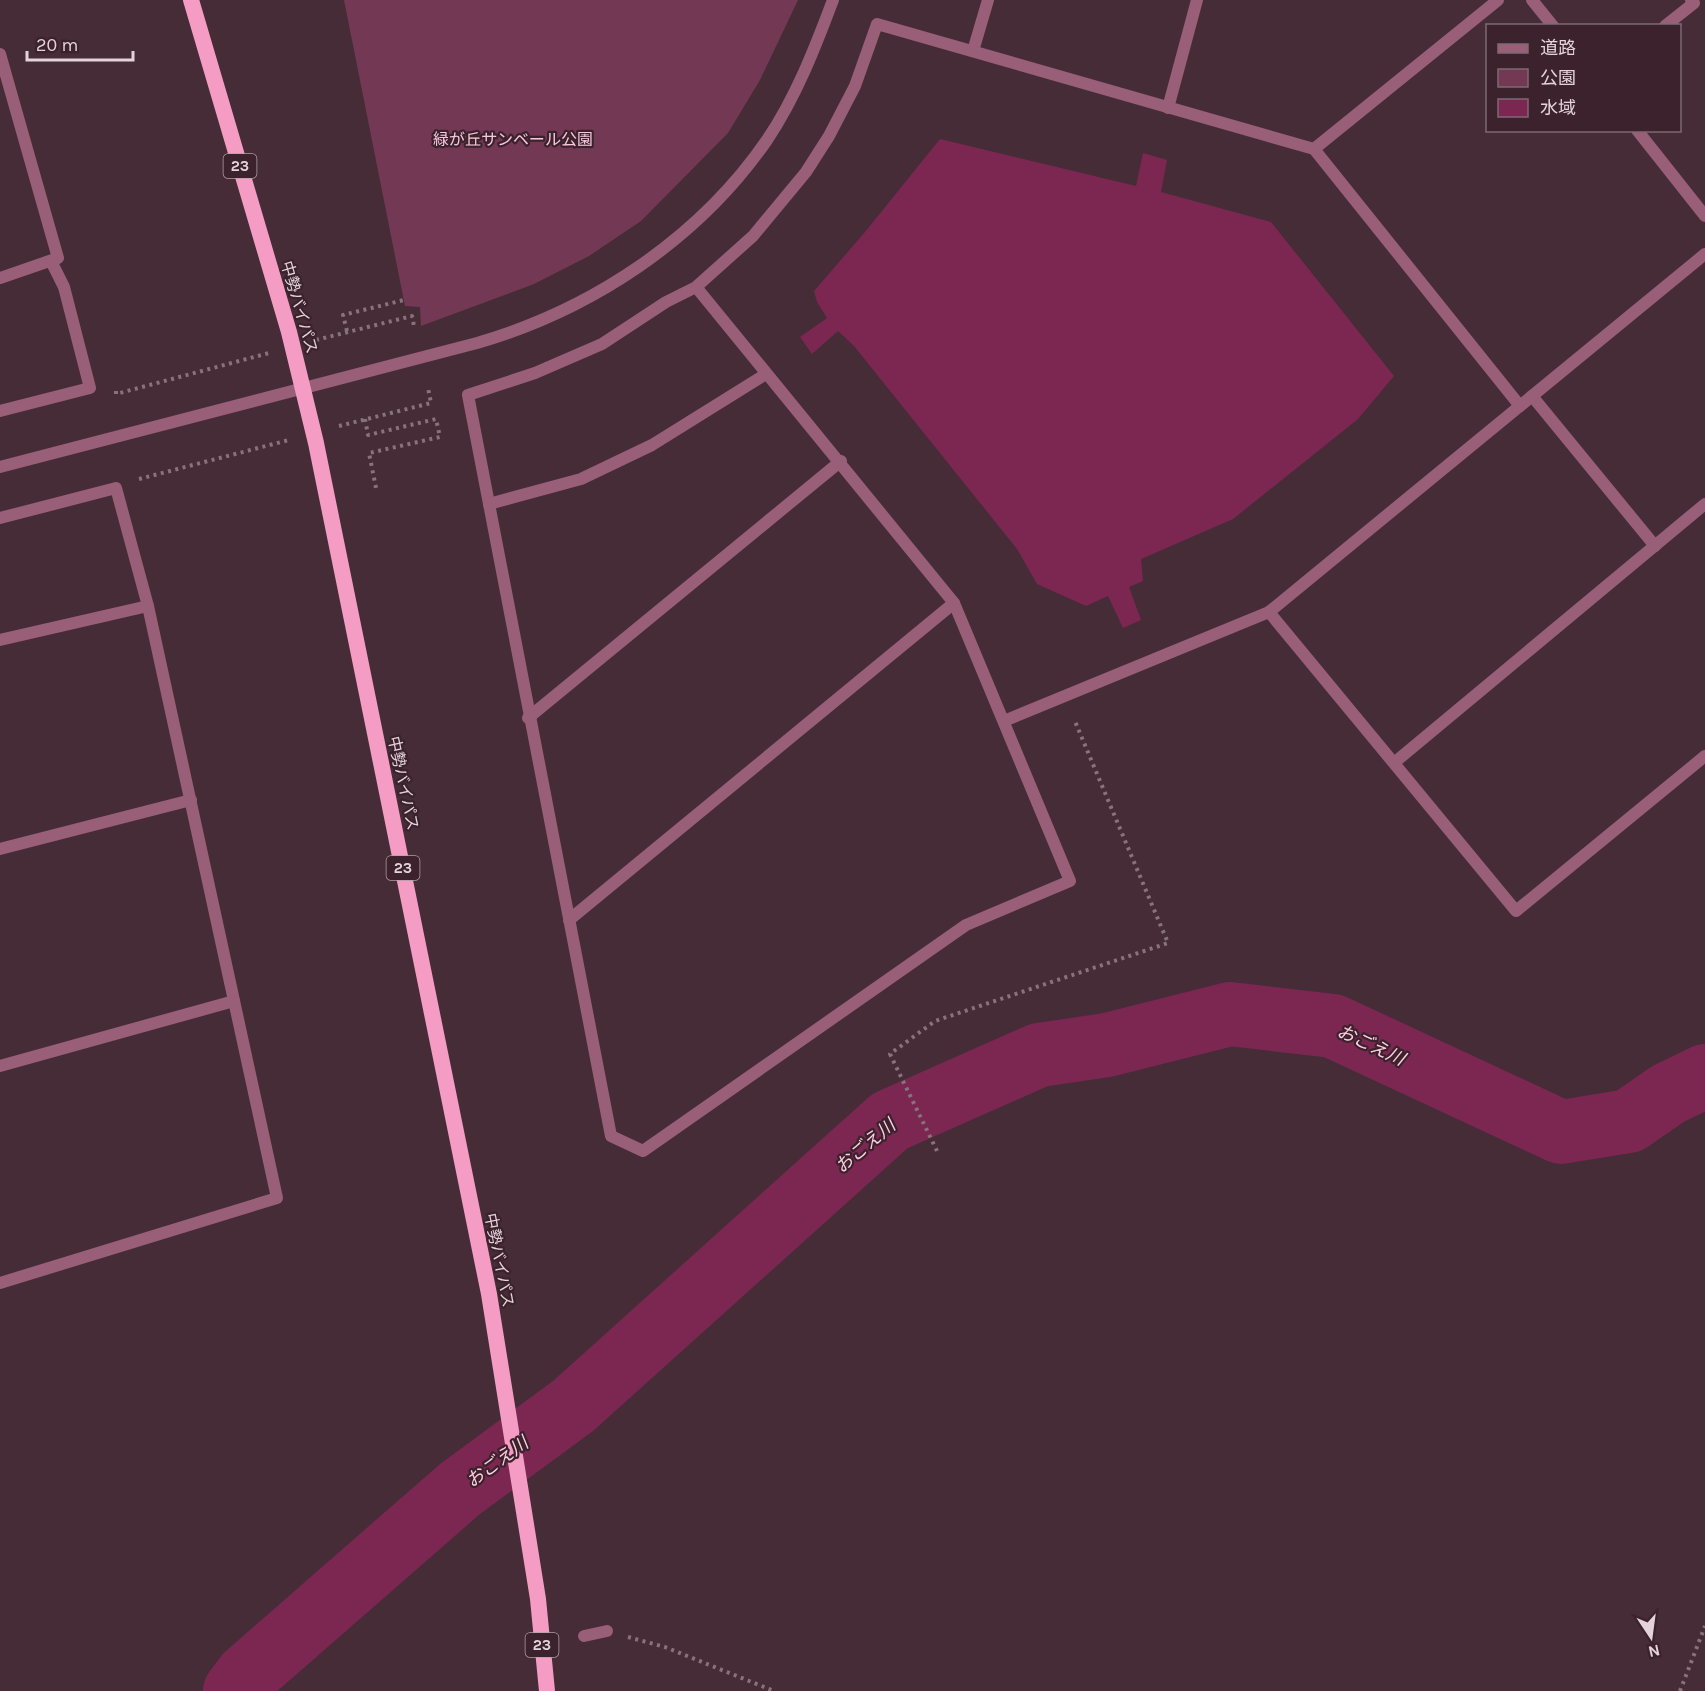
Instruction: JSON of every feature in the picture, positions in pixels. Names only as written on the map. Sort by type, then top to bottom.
[{"type":"highway","name":"中勢バイパス","points":[[191,0],[289,332],[316,443],[489,1294],[538,1599],[547,1691]]},
{"type":"street","points":[[0,467],[507,335],[587,300],[624,277],[686,230],[741,173],[767,140],[789,102],[807,65],[833,0]]},
{"type":"street","points":[[973,51],[988,0]]},
{"type":"street","points":[[1168,108],[1197,0]]},
{"type":"street","points":[[1314,149],[1498,0]]},
{"type":"street","points":[[1532,0],[1550,24]]},
{"type":"street","points":[[1668,24],[1694,3],[1691,0]]},
{"type":"street","points":[[696,287],[766,374],[841,461],[954,603],[1070,881],[966,925],[643,1151],[611,1136],[528,718],[468,395],[535,373],[602,344],[666,302],[696,287],[753,236],[806,172],[855,86],[877,24],[1314,149],[1520,406]]},
{"type":"street","points":[[0,54],[3,73],[58,258],[0,278]]},
{"type":"street","points":[[1639,132],[1705,216]]},
{"type":"street","points":[[1004,721],[1269,612],[1705,254]]},
{"type":"street","points":[[0,411],[90,388],[64,287],[51,261]]},
{"type":"street","points":[[489,504],[581,479],[652,444],[766,374]]},
{"type":"street","points":[[1532,396],[1655,546]]},
{"type":"street","points":[[528,718],[841,461]]},
{"type":"street","points":[[0,518],[116,488],[148,606],[277,1198],[0,1283]]},
{"type":"street","points":[[1395,762],[1705,504]]},
{"type":"street","points":[[569,920],[954,603]]},
{"type":"street","points":[[0,640],[148,606]]},
{"type":"street","points":[[1269,612],[1516,911],[1705,756]]},
{"type":"street","points":[[0,849],[191,800]]},
{"type":"street","points":[[0,1066],[234,1001]]},
{"type":"street","points":[[585,1636],[607,1631]]},
{"type":"path","points":[[404,300],[344,315],[347,331],[412,316],[414,326]]},
{"type":"path","points":[[114,385],[116,394],[187,375]]},
{"type":"path","points":[[376,488],[369,453],[440,437],[436,419],[368,435],[365,419],[431,403],[428,388]]},
{"type":"path","points":[[116,488],[126,482],[212,461]]},
{"type":"path","points":[[890,1054],[937,1151]]},
{"type":"path","points":[[1680,1691],[1705,1626]]},
{"type":"path","points":[[607,1631],[665,1647],[774,1691]]},
{"type":"green space","name":"緑が丘サンベール公園","points":[[344,0],[798,0],[760,80],[728,133],[641,221],[589,256],[534,284],[421,326],[420,307],[405,306]]},
{"type":"water","points":[[940,139],[1136,186],[1143,153],[1167,160],[1161,192],[1271,222],[1394,376],[1358,419],[1233,519],[1141,559],[1143,581],[1129,587],[1141,620],[1123,628],[1108,596],[1086,606],[1037,584],[1017,549],[854,346],[838,331],[812,354],[800,337],[827,318],[817,302],[814,291]]},
{"type":"waterway","name":"おごえ川","points":[[235,1691],[247,1675],[460,1489],[573,1406],[890,1121],[1039,1055],[1107,1045],[1230,1014],[1333,1026],[1561,1132],[1629,1121],[1668,1094],[1705,1076]]}]
